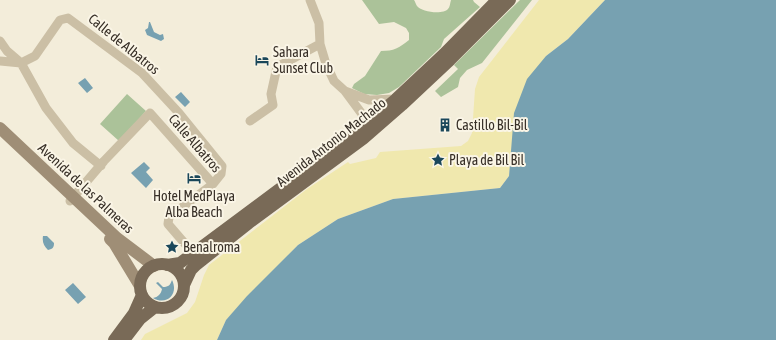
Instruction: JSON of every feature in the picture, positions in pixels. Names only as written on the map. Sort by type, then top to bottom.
[{"type":"main road","name":"Avenida Antonio Machado","points":[[160,266],[180,263],[364,126],[396,99],[444,54],[497,0]]},
{"type":"main road","name":"Avenida Antonio Machado","points":[[184,285],[191,270],[196,265],[363,139],[387,119],[450,60],[510,0]]},
{"type":"main road","points":[[114,340],[134,313],[141,290],[141,280],[148,270],[160,266],[173,268],[182,278],[184,285],[183,292],[175,304],[162,308],[155,307],[145,300],[141,290]]},
{"type":"main road","points":[[124,340],[140,319],[155,307]]},
{"type":"street","points":[[310,0],[318,23],[320,44],[326,64],[334,81],[345,91],[362,114],[364,126]]},
{"type":"street","name":"Calle de Albatros","points":[[21,63],[35,56],[60,20],[68,18],[142,73],[179,113],[222,166],[221,174],[213,184]]},
{"type":"street","points":[[0,41],[7,51],[21,63],[46,108],[72,143],[102,163]]},
{"type":"street","points":[[250,121],[273,105],[272,94],[277,67],[320,44]]},
{"type":"street","points":[[0,61],[21,63]]},
{"type":"street","points":[[345,91],[369,100],[396,99]]},
{"type":"street","name":"Calle Albatros","points":[[72,199],[102,163],[150,113],[213,184],[169,217],[168,224],[193,253]]},
{"type":"street","name":"Avenida de las Palmeras","points":[[0,128],[114,243],[141,290]]},
{"type":"street","name":"Avenida de las Palmeras","points":[[0,135],[117,238],[160,266]]},
{"type":"green space","points":[[362,0],[414,0],[419,8],[432,12],[445,11],[449,8],[451,0],[473,0],[480,7],[444,39],[441,47],[399,87],[389,93],[377,95],[364,94],[352,88],[354,84],[365,76],[381,51],[393,50],[402,45],[409,40],[409,33],[406,28],[394,22],[379,24]]},
{"type":"green space","points":[[520,0],[532,0],[482,63],[467,70],[460,78],[458,87],[441,97],[435,91],[458,69],[454,65]]},
{"type":"green space","points":[[127,94],[146,111],[119,141],[100,124]]},
{"type":"sand","name":"Playa de Bil Bil","points":[[539,0],[605,0],[568,39],[546,56],[512,144],[509,176],[500,188],[393,199],[338,219],[298,245],[226,320],[217,340],[141,340],[145,334],[187,313],[195,302],[209,265],[307,189],[348,162],[350,164],[376,158],[380,152],[461,146],[468,141],[472,133],[475,89],[479,77]]},
{"type":"water","points":[[605,0],[776,0],[776,340],[217,340],[226,320],[247,296],[298,245],[338,219],[393,199],[500,188],[509,176],[514,113],[527,79],[546,56],[568,39]]},
{"type":"water","points":[[149,22],[154,32],[160,35],[163,34],[164,39],[161,41],[147,35],[145,30],[148,28]]},
{"type":"water","points":[[85,78],[93,88],[87,93],[78,83]]},
{"type":"water","points":[[181,92],[190,102],[185,107],[175,97]]},
{"type":"water","points":[[144,162],[150,168],[146,172],[153,180],[146,188],[131,173]]},
{"type":"water","points":[[43,236],[47,236],[54,243],[52,248],[48,250],[45,247]]},
{"type":"water","points":[[172,280],[174,285],[173,294],[167,300],[163,301],[153,298],[159,295],[162,289],[156,283],[158,282],[163,287],[167,287]]},
{"type":"water","points":[[73,283],[86,297],[78,304],[65,290]]},
{"type":"place","name":"Sahara Sunset Club","points":[[262,60]]},
{"type":"place","name":"Castillo Bil-Bil","points":[[445,125]]},
{"type":"place","name":"Playa de Bil Bil","points":[[438,160]]},
{"type":"place","name":"Hotel MedPlaya Alba Beach","points":[[194,178]]},
{"type":"place","name":"Benalroma","points":[[172,247]]}]
